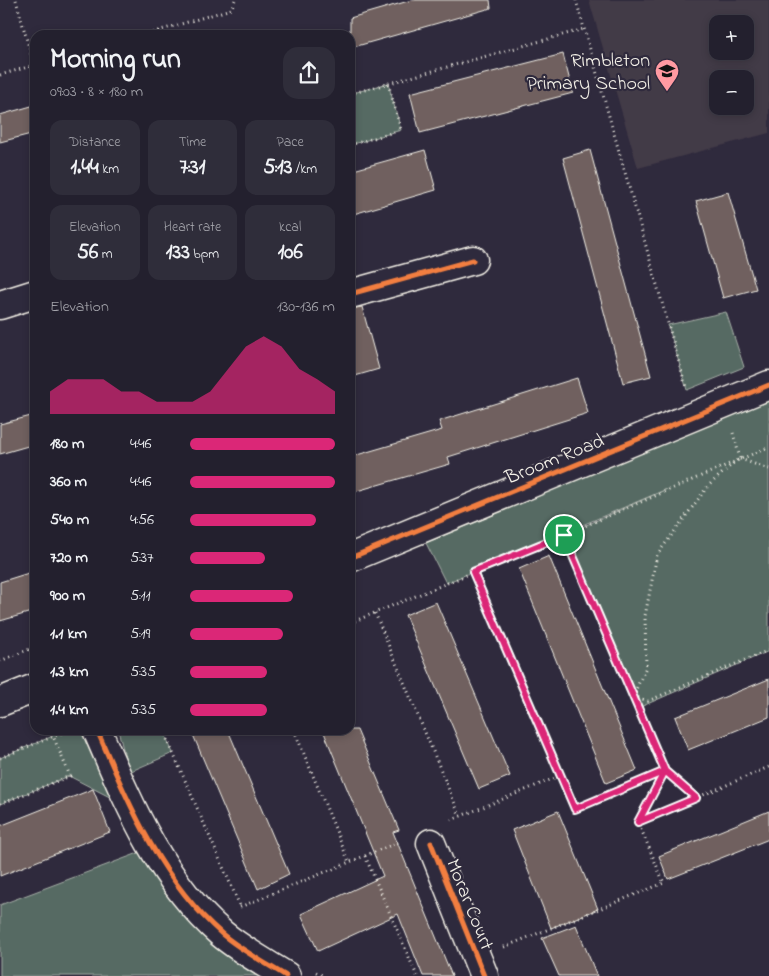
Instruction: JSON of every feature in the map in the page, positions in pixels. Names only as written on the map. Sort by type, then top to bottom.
[{"type":"street","points":[[355,293],[473,260]]},
{"type":"street","points":[[0,305],[30,296]]},
{"type":"street","name":"Broom Road","points":[[355,556],[769,385]]},
{"type":"street","points":[[0,702],[30,690]]},
{"type":"street","points":[[99,735],[131,808],[152,848],[187,896],[222,934],[286,976]]},
{"type":"street","name":"Morar Court","points":[[431,843],[484,976]]},
{"type":"path","points":[[16,0],[30,51]]},
{"type":"path","points":[[168,30],[231,9],[235,0]]},
{"type":"path","points":[[576,0],[694,416]]},
{"type":"path","points":[[355,93],[584,29]]},
{"type":"path","points":[[0,75],[30,66]]},
{"type":"path","points":[[355,144],[401,130],[388,83]]},
{"type":"path","points":[[355,621],[564,535],[769,447]]},
{"type":"path","points":[[740,458],[769,469]]},
{"type":"path","points":[[633,696],[646,668],[645,616],[658,555],[708,486],[740,458]]},
{"type":"path","points":[[564,535],[665,771],[696,798]]},
{"type":"path","points":[[473,572],[575,809],[665,771]]},
{"type":"path","points":[[375,613],[460,816]]},
{"type":"path","points":[[0,661],[30,649]]},
{"type":"path","points":[[633,696],[648,701],[769,650]]},
{"type":"path","points":[[165,735],[244,915]]},
{"type":"path","points":[[296,735],[349,862]]},
{"type":"path","points":[[0,758],[53,736],[70,776],[0,804]]},
{"type":"path","points":[[638,822],[769,767]]},
{"type":"path","points":[[638,822],[665,771]]},
{"type":"path","points":[[502,948],[664,883],[638,822]]},
{"type":"path","points":[[365,856],[417,976]]},
{"type":"shaded area","name":"Rimbleton Primary School","points":[[589,0],[769,0],[769,133],[638,168]]},
{"type":"green space","points":[[388,83],[401,130],[355,144],[355,93]]},
{"type":"green space","points":[[726,312],[744,367],[687,390],[668,325]]},
{"type":"green space","points":[[769,399],[769,651],[638,708],[564,535],[667,489],[446,583],[426,543]]},
{"type":"green space","points":[[99,735],[131,808],[69,776],[0,804],[0,758],[53,736]]},
{"type":"green space","points":[[119,735],[165,735],[173,753],[129,772]]},
{"type":"green space","points":[[152,848],[286,976],[0,976],[0,905]]},
{"type":"building","points":[[412,0],[490,0],[491,8],[355,47],[355,30],[350,30],[350,18]]},
{"type":"building","points":[[563,54],[573,93],[420,133],[410,93]]},
{"type":"building","points":[[30,106],[30,134],[0,142],[0,115]]},
{"type":"building","points":[[425,150],[436,190],[355,214],[355,170]]},
{"type":"building","points":[[590,150],[651,376],[623,383],[563,158]]},
{"type":"building","points":[[728,192],[756,289],[723,298],[696,201]]},
{"type":"building","points":[[362,307],[379,369],[355,376],[355,308]]},
{"type":"building","points":[[577,378],[588,413],[448,457],[450,464],[355,492],[355,456],[442,430],[439,421]]},
{"type":"building","points":[[30,416],[30,445],[0,454],[0,424]]},
{"type":"building","points":[[549,556],[637,770],[606,783],[519,569]]},
{"type":"building","points":[[30,573],[30,612],[0,621],[0,582]]},
{"type":"building","points":[[436,602],[510,776],[479,789],[405,615]]},
{"type":"building","points":[[769,679],[769,717],[688,750],[675,717]]},
{"type":"building","points":[[355,730],[357,730],[399,830],[393,832],[452,976],[423,976],[398,914],[318,951],[301,914],[383,876],[325,735],[355,735]]},
{"type":"building","points":[[193,735],[230,735],[289,874],[258,889]]},
{"type":"building","points":[[93,789],[110,832],[0,876],[0,826]]},
{"type":"building","points":[[558,811],[598,909],[551,928],[512,830]]},
{"type":"building","points":[[769,811],[769,839],[668,879],[659,856]]},
{"type":"building","points":[[576,925],[597,976],[559,976],[542,938]]},
{"type":"cycle path","points":[[355,293],[473,260]]},
{"type":"cycle path","points":[[355,556],[769,385]]},
{"type":"cycle path","points":[[99,735],[121,786],[148,840],[181,890],[200,913],[229,940],[286,976]]},
{"type":"cycle path","points":[[431,843],[484,976]]},
{"type":"place","name":"Rimbleton Primary School","points":[[667,92]]},
{"type":"route","points":[[564,535],[473,572],[575,809],[665,771],[696,798],[638,822],[665,771],[564,535]]}]
